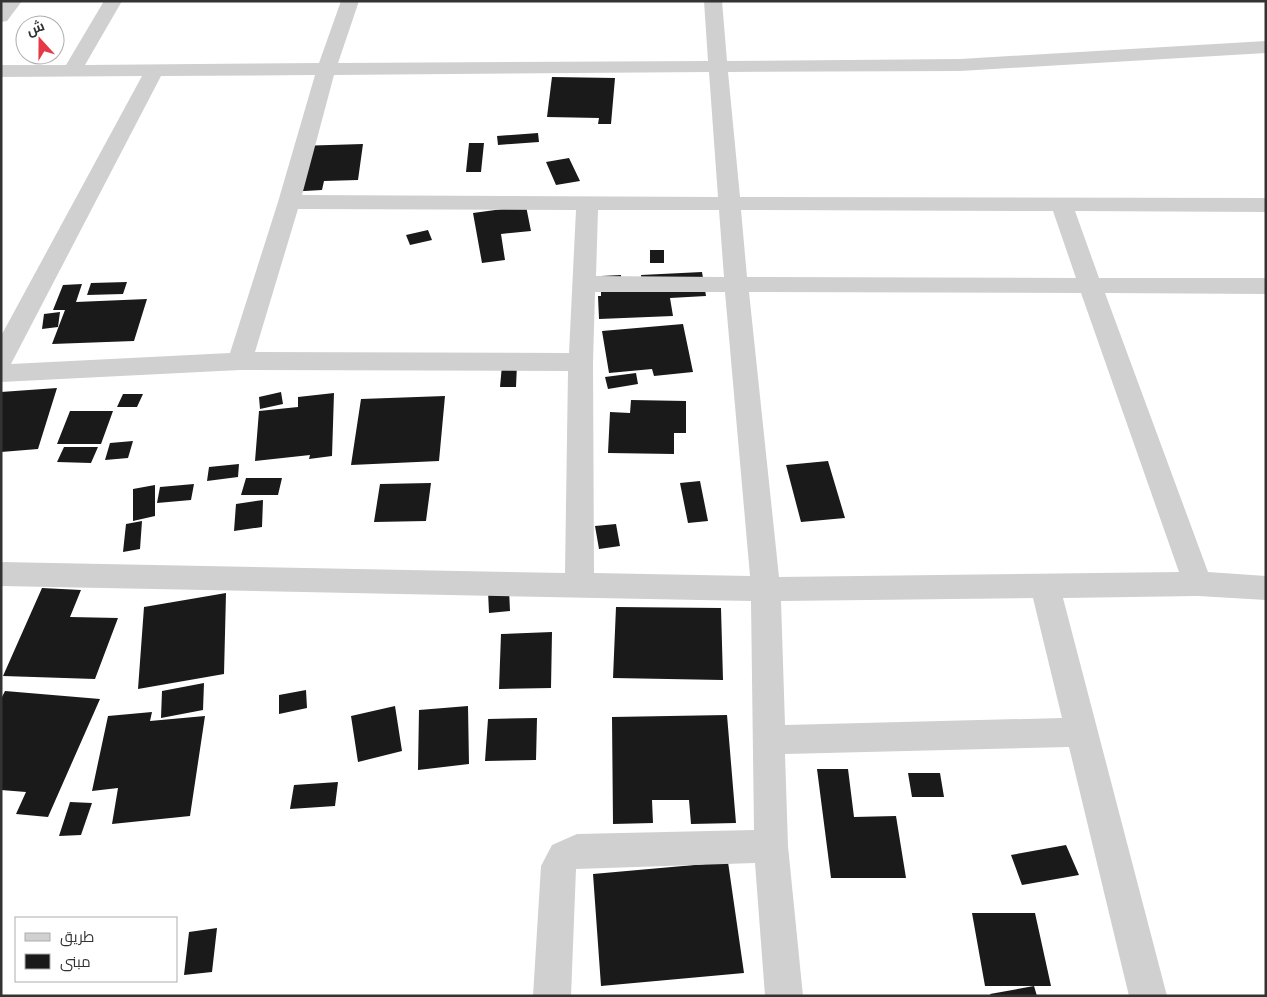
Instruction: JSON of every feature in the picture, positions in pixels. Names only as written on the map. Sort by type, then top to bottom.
[{"type":"street","points":[[1,17],[13,1]]},
{"type":"street","points":[[71,72],[113,1]]},
{"type":"street","points":[[240,360],[289,202],[326,69],[350,1]]},
{"type":"street","points":[[713,1],[736,284],[766,589],[771,846],[784,996]]},
{"type":"street","points":[[1,72],[960,65],[1266,47]]},
{"type":"street","points":[[1,359],[154,71]]},
{"type":"street","points":[[289,202],[1266,205]]},
{"type":"street","points":[[579,584],[581,362],[587,203]]},
{"type":"street","points":[[1061,204],[1198,584]]},
{"type":"street","points":[[585,284],[1266,286]]},
{"type":"street","points":[[1,373],[240,360],[581,362]]},
{"type":"street","points":[[1,574],[766,589],[1198,584],[1266,588]]},
{"type":"street","points":[[1045,586],[1148,996]]},
{"type":"street","points":[[769,740],[1082,732]]},
{"type":"street","points":[[552,996],[558,866],[564,858],[577,851],[771,846]]},
{"type":"building","points":[[552,77],[615,78],[611,124],[598,124],[599,118],[547,117]]},
{"type":"building","points":[[538,133],[539,142],[498,145],[497,136]]},
{"type":"building","points":[[469,143],[484,143],[481,172],[466,172]]},
{"type":"building","points":[[363,144],[358,180],[324,181],[322,190],[287,192],[297,146]]},
{"type":"building","points":[[569,158],[580,181],[556,185],[546,162]]},
{"type":"building","points":[[526,206],[531,231],[501,234],[505,260],[482,263],[473,213]]},
{"type":"building","points":[[428,230],[432,240],[410,245],[406,235]]},
{"type":"building","points":[[650,250],[664,250],[664,263],[650,263]]},
{"type":"building","points":[[702,272],[706,296],[670,298],[673,316],[599,319],[598,296],[601,296],[601,276],[621,275],[622,292],[643,291],[641,275]]},
{"type":"building","points":[[127,282],[123,294],[87,295],[91,283]]},
{"type":"building","points":[[82,284],[76,302],[147,299],[134,341],[52,344],[65,310],[53,310],[63,285]]},
{"type":"building","points":[[60,312],[58,327],[42,329],[44,314]]},
{"type":"building","points":[[683,324],[693,372],[654,376],[652,369],[609,373],[602,331]]},
{"type":"building","points":[[517,364],[516,387],[500,387],[502,365]]},
{"type":"building","points":[[636,373],[638,384],[608,389],[605,377]]},
{"type":"building","points":[[57,388],[38,449],[1,452],[1,392]]},
{"type":"building","points":[[281,392],[283,404],[260,409],[259,397]]},
{"type":"building","points":[[334,393],[332,456],[309,459],[310,455],[255,461],[259,411],[298,407],[298,397]]},
{"type":"building","points":[[123,394],[143,394],[137,407],[117,407]]},
{"type":"building","points":[[445,396],[439,461],[351,465],[361,399]]},
{"type":"building","points":[[631,400],[686,401],[686,433],[674,433],[674,454],[608,453],[610,412],[630,413]]},
{"type":"building","points":[[70,411],[113,411],[101,444],[57,444]]},
{"type":"building","points":[[133,441],[128,458],[105,460],[110,443]]},
{"type":"building","points":[[64,447],[98,447],[91,463],[57,462]]},
{"type":"building","points":[[828,461],[845,518],[801,522],[786,465]]},
{"type":"building","points":[[239,464],[238,477],[207,481],[209,467]]},
{"type":"building","points":[[246,478],[282,478],[278,495],[241,495]]},
{"type":"building","points":[[700,481],[708,521],[688,523],[680,483]]},
{"type":"building","points":[[431,483],[426,521],[374,522],[380,484]]},
{"type":"building","points":[[194,484],[191,500],[157,503],[160,487]]},
{"type":"building","points":[[155,485],[155,516],[133,521],[133,489]]},
{"type":"building","points":[[263,500],[262,527],[234,531],[236,504]]},
{"type":"building","points":[[142,521],[140,549],[123,552],[126,524]]},
{"type":"building","points":[[616,524],[620,546],[599,549],[595,526]]},
{"type":"building","points":[[42,588],[81,590],[70,617],[118,618],[95,679],[3,676]]},
{"type":"building","points":[[509,589],[510,611],[489,613],[488,591]]},
{"type":"building","points":[[226,593],[224,674],[138,689],[144,607]]},
{"type":"building","points":[[616,607],[721,608],[723,680],[613,678]]},
{"type":"building","points":[[552,632],[551,688],[499,689],[501,634]]},
{"type":"building","points":[[204,683],[203,710],[161,718],[162,691]]},
{"type":"building","points":[[306,690],[307,708],[279,714],[279,695]]},
{"type":"building","points":[[5,691],[100,699],[48,817],[16,814],[26,792],[1,790],[1,699]]},
{"type":"building","points":[[395,706],[402,751],[358,762],[351,716]]},
{"type":"building","points":[[468,706],[469,764],[418,770],[419,710]]},
{"type":"building","points":[[152,712],[150,721],[205,716],[190,816],[112,824],[118,788],[92,791],[108,716]]},
{"type":"building","points":[[727,715],[736,823],[691,824],[689,800],[652,800],[653,823],[613,824],[612,717]]},
{"type":"building","points":[[537,718],[536,760],[485,761],[488,719]]},
{"type":"building","points":[[817,769],[848,769],[854,817],[896,816],[906,878],[831,878]]},
{"type":"building","points":[[908,773],[940,773],[944,797],[912,797]]},
{"type":"building","points":[[338,782],[335,806],[290,809],[294,785]]},
{"type":"building","points":[[70,802],[92,803],[81,835],[59,836]]},
{"type":"building","points":[[1066,845],[1079,875],[1022,885],[1011,855]]},
{"type":"building","points":[[728,862],[744,973],[601,986],[593,874]]},
{"type":"building","points":[[972,913],[1035,913],[1051,986],[985,986]]},
{"type":"building","points":[[217,928],[212,972],[184,975],[189,932]]},
{"type":"building","points":[[1034,986],[1037,996],[991,996],[990,994]]}]
